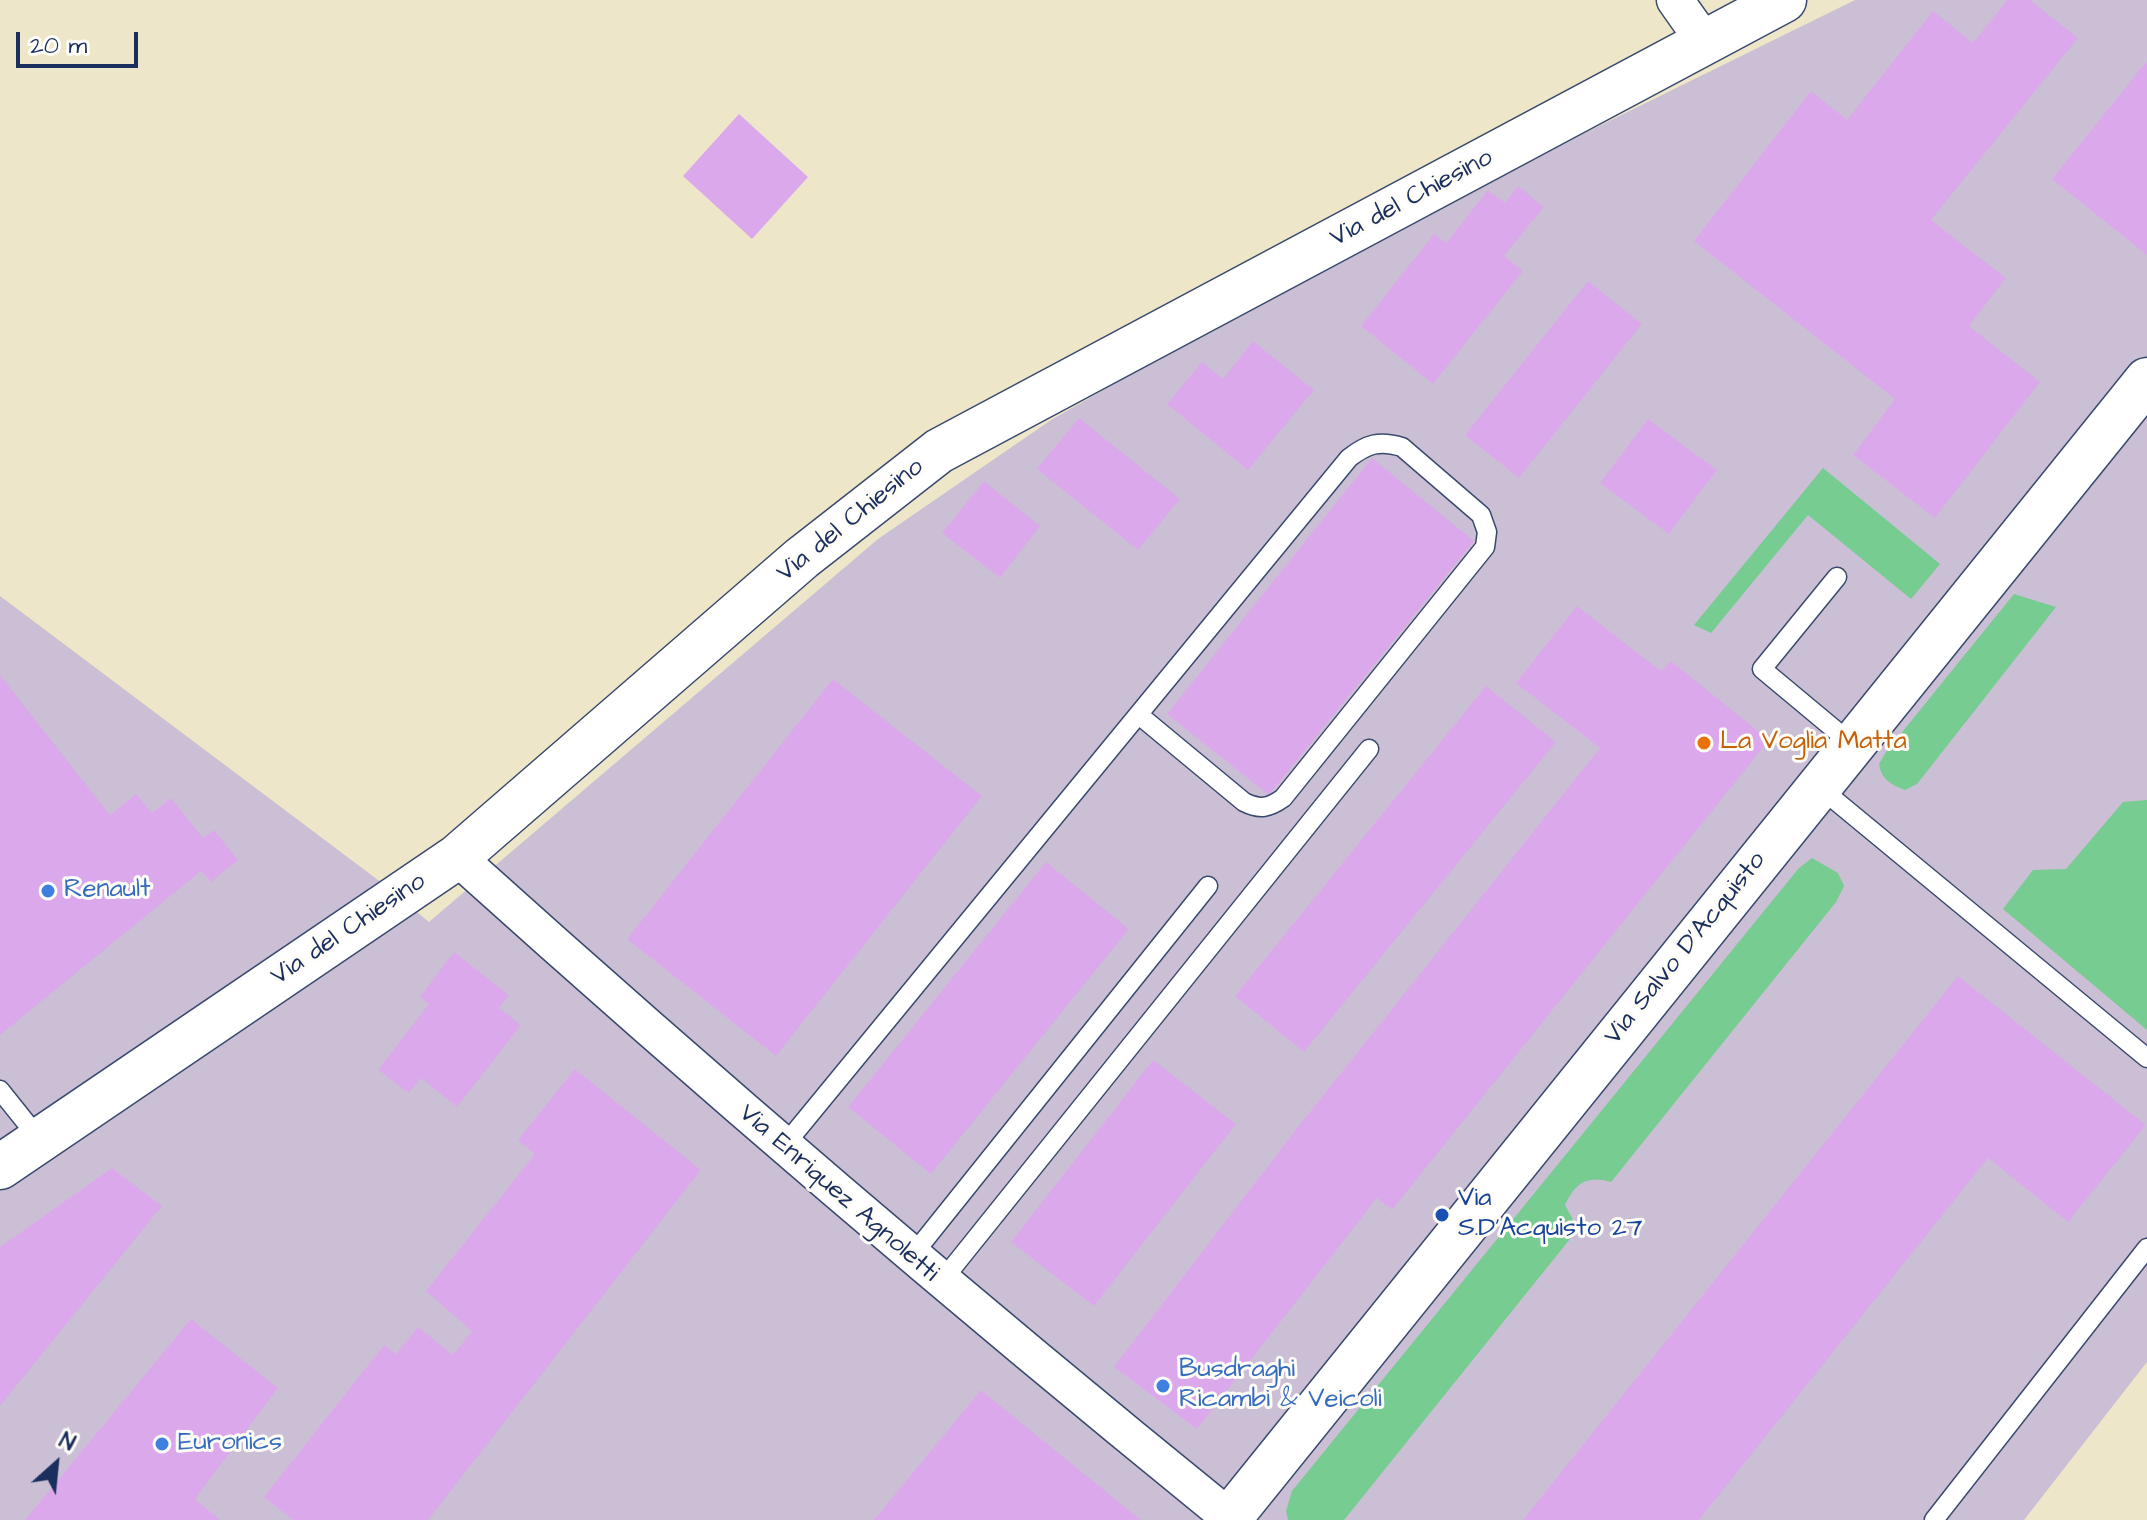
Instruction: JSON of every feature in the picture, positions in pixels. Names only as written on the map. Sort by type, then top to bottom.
[{"type":"street","points":[[1675,0],[1704,41]]},
{"type":"street","name":"Via del Chiesino","points":[[0,1167],[457,857],[802,558],[939,451],[1784,0]]},
{"type":"street","name":"Via Salvo D'Acquisto","points":[[1230,1519],[2147,380]]},
{"type":"street","name":"Via Enriquez Agnoletti","points":[[457,857],[911,1257],[1230,1519]]},
{"type":"lane","points":[[783,1147],[1349,458],[1366,445],[1388,443],[1402,447],[1481,515],[1487,532],[1485,547],[1283,798],[1271,806],[1257,808],[1244,802],[1139,715]]},
{"type":"lane","points":[[1837,577],[1762,669],[1852,744]]},
{"type":"lane","points":[[941,1282],[1369,749]]},
{"type":"lane","points":[[1818,786],[2147,1058]]},
{"type":"lane","points":[[911,1257],[1208,886]]},
{"type":"lane","points":[[0,1090],[40,1140]]},
{"type":"lane","points":[[1934,1520],[2147,1248]]},
{"type":"shaded area","points":[[1855,0],[2147,0],[2147,1362],[2024,1520],[0,1520],[0,596],[378,880],[429,922],[878,539],[1051,420],[1240,312],[1595,128]]},
{"type":"green space","points":[[1823,468],[1940,564],[1911,599],[1808,515],[1711,633],[1694,625]]},
{"type":"green space","points":[[2014,594],[2056,607],[1917,784],[1905,790],[1891,783],[1882,774],[1879,764],[1886,752]]},
{"type":"green space","points":[[2147,800],[2147,1030],[2003,909],[2033,870],[2066,869],[2123,802]]},
{"type":"green space","points":[[1812,858],[1838,873],[1844,886],[1836,902],[1611,1182],[1589,1180],[1573,1191],[1565,1205],[1578,1229],[1344,1520],[1288,1520],[1286,1511],[1292,1491],[1799,868]]},
{"type":"building","points":[[2007,0],[2030,0],[2078,38],[1931,220],[2006,278],[1969,326],[2040,382],[1935,518],[1853,455],[1895,399],[1694,241],[1811,91],[1847,120],[1933,11],[1973,43]]},
{"type":"building","points":[[2147,61],[2147,255],[2052,179]]},
{"type":"building","points":[[739,114],[808,177],[752,239],[683,176]]},
{"type":"building","points":[[1518,186],[1544,207],[1504,256],[1523,271],[1433,384],[1361,326],[1434,234],[1446,243],[1488,190],[1505,203]]},
{"type":"building","points":[[1588,281],[1642,324],[1519,478],[1465,435]]},
{"type":"building","points":[[1253,341],[1314,390],[1248,470],[1167,404],[1202,362],[1223,379]]},
{"type":"building","points":[[1079,418],[1180,499],[1138,550],[1037,469]]},
{"type":"building","points":[[1648,419],[1717,470],[1669,534],[1600,483]]},
{"type":"building","points":[[1372,458],[1474,541],[1269,795],[1167,714]]},
{"type":"building","points":[[984,481],[1040,526],[1000,578],[942,533]]},
{"type":"building","points":[[1577,606],[1661,671],[1671,661],[1769,740],[1392,1210],[1377,1198],[1197,1429],[1114,1367],[1294,1132],[1600,748],[1516,683]]},
{"type":"building","name":"Renault","points":[[0,675],[110,815],[136,794],[152,813],[171,798],[203,838],[214,830],[238,860],[211,882],[201,871],[0,1035]]},
{"type":"building","points":[[833,679],[982,796],[776,1056],[627,939]]},
{"type":"building","points":[[1486,686],[1556,742],[1304,1052],[1235,996]]},
{"type":"building","points":[[1046,862],[1129,929],[931,1174],[848,1107]]},
{"type":"building","points":[[454,952],[509,995],[499,1008],[521,1025],[457,1107],[421,1078],[409,1093],[378,1070],[429,1004],[420,997]]},
{"type":"building","points":[[1958,976],[2146,1125],[2068,1222],[1988,1158],[1699,1520],[1523,1520]]},
{"type":"building","points":[[1153,1060],[1236,1124],[1094,1306],[1011,1242]]},
{"type":"building","points":[[575,1069],[701,1170],[428,1520],[293,1520],[264,1497],[384,1345],[396,1354],[418,1327],[453,1355],[472,1331],[426,1291],[535,1154],[518,1140]]},
{"type":"building","points":[[112,1168],[162,1206],[0,1406],[0,1247]]},
{"type":"building","name":"Euronics","points":[[191,1319],[278,1388],[195,1499],[220,1520],[25,1520]]},
{"type":"building","points":[[981,1390],[1141,1520],[874,1520]]},
{"type":"place","name":"La Voglia Matta","points":[[1704,743]]},
{"type":"place","name":"Renault","points":[[48,891]]},
{"type":"place","name":"Via S.D’Acquisto 27","points":[[1442,1215]]},
{"type":"place","name":"Busdraghi Ricambi & Veicoli","points":[[1163,1386]]},
{"type":"place","name":"Euronics","points":[[162,1444]]}]
